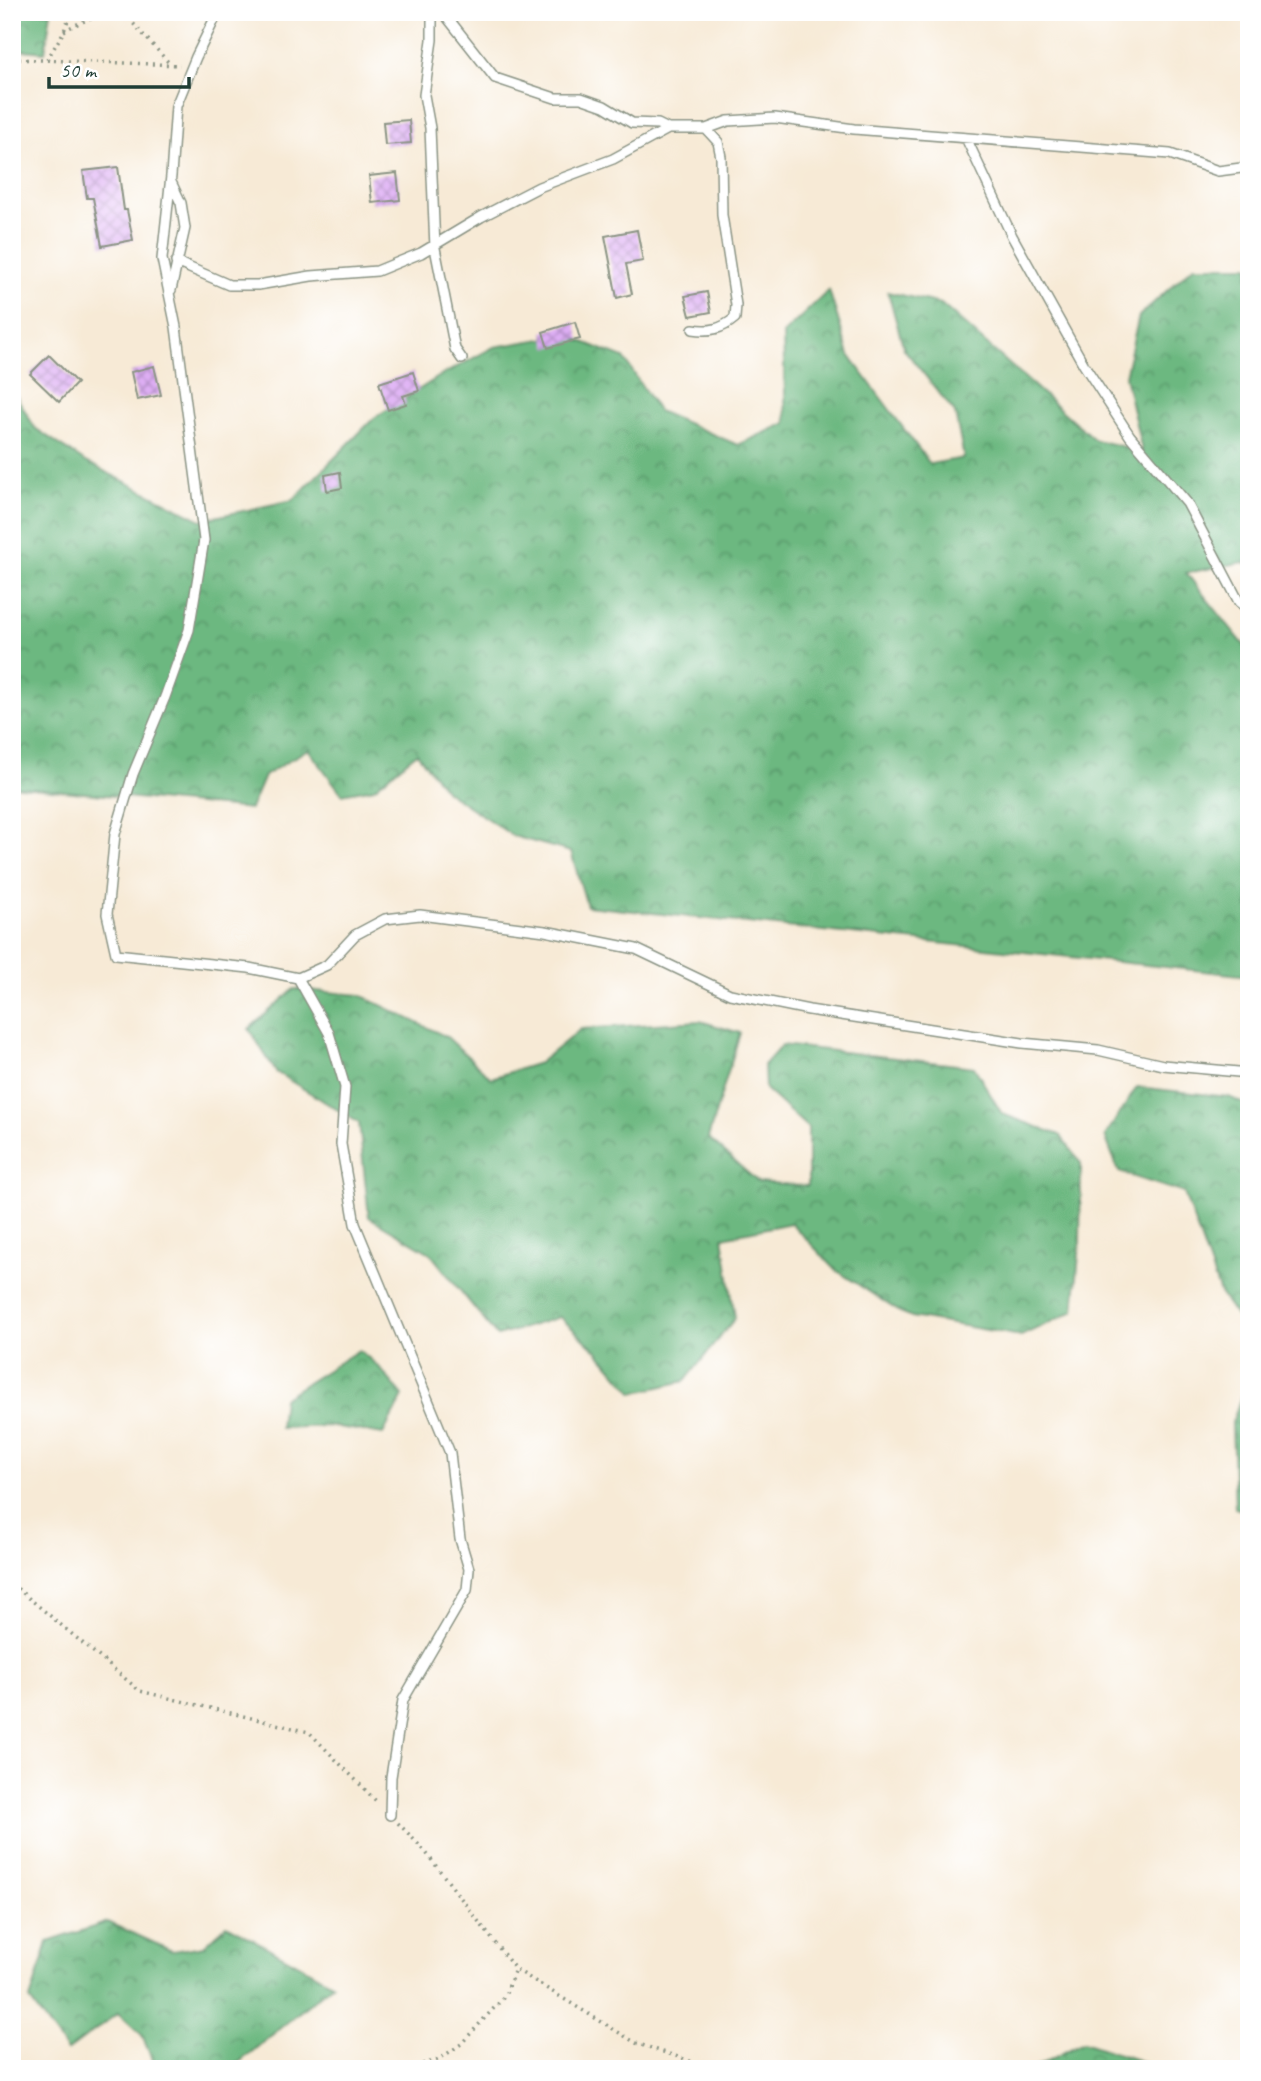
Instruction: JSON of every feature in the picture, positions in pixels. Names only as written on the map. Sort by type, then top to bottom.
[{"type":"lane","points":[[218,12],[192,65],[176,106],[162,259],[178,341],[204,540],[189,630],[133,775],[115,834],[107,914],[116,954],[249,968],[298,978],[327,965],[355,934],[386,919],[420,915],[545,931],[636,949],[730,994],[809,1010],[1022,1044],[1098,1050],[1163,1065],[1249,1073]]},
{"type":"lane","points":[[432,12],[432,40],[425,95],[430,128],[434,244],[454,349],[462,359]]},
{"type":"lane","points":[[443,12],[495,78],[555,98],[581,98],[604,106],[632,123],[659,124],[668,129]]},
{"type":"lane","points":[[176,262],[229,285],[258,285],[311,276],[377,271],[421,253],[538,187],[613,159],[668,129],[706,129],[728,121],[775,118],[854,129],[1170,154],[1218,171],[1249,167]]},
{"type":"lane","points":[[693,329],[722,329],[735,318],[736,305],[722,215],[721,157],[718,142],[706,129]]},
{"type":"lane","points":[[966,138],[1012,236],[1084,365],[1130,436],[1187,503],[1239,603],[1249,610]]},
{"type":"lane","points":[[170,295],[185,228],[181,203],[171,181]]},
{"type":"lane","points":[[298,978],[329,1033],[345,1087],[341,1144],[355,1224],[450,1453],[460,1539],[469,1569],[467,1590],[403,1699],[391,1777],[390,1815]]},
{"type":"path","points":[[47,60],[64,32],[71,12]]},
{"type":"path","points":[[126,12],[170,64]]},
{"type":"path","points":[[64,32],[78,22],[106,14],[132,12]]},
{"type":"path","points":[[12,59],[192,65]]},
{"type":"path","points":[[12,1584],[140,1691],[309,1732],[424,1850],[515,1969],[636,2043],[714,2069]]},
{"type":"path","points":[[402,2069],[438,2060],[461,2044],[505,1996],[515,1969]]},
{"type":"green space","points":[[12,12],[51,12],[45,52],[12,49]]},
{"type":"green space","points":[[1194,266],[1249,266],[1249,565],[1244,562],[1186,573],[1249,651],[1249,976],[587,906],[571,852],[513,836],[446,791],[417,753],[374,788],[342,794],[308,749],[264,776],[250,809],[12,786],[12,389],[35,428],[84,461],[201,520],[293,500],[374,418],[440,376],[494,347],[566,335],[624,358],[658,411],[738,445],[786,423],[783,334],[829,290],[849,355],[930,464],[964,458],[955,413],[904,349],[888,292],[941,304],[1095,440],[1142,451],[1125,376],[1139,316]]},
{"type":"green space","points":[[294,989],[360,995],[447,1037],[491,1078],[539,1063],[581,1029],[700,1021],[740,1033],[708,1138],[758,1182],[808,1186],[808,1128],[765,1089],[764,1065],[782,1045],[974,1067],[1002,1114],[1060,1135],[1081,1163],[1080,1242],[1074,1311],[1021,1336],[906,1316],[836,1270],[791,1223],[723,1237],[735,1318],[685,1381],[633,1393],[598,1352],[560,1317],[497,1336],[430,1253],[369,1217],[359,1123],[276,1072],[249,1029]]},
{"type":"green space","points":[[1137,1087],[1229,1097],[1249,1106],[1249,1334],[1220,1293],[1184,1193],[1119,1172],[1105,1136]]},
{"type":"green space","points":[[359,1350],[379,1367],[403,1396],[383,1434],[331,1426],[280,1428],[283,1398]]},
{"type":"green space","points":[[1249,1373],[1249,1512],[1235,1508],[1232,1423]]},
{"type":"green space","points":[[108,1922],[172,1951],[204,1946],[227,1925],[333,1984],[231,2069],[156,2069],[142,2035],[118,2013],[67,2051],[30,2000],[48,1942]]},
{"type":"green space","points":[[1083,2042],[1164,2069],[1033,2069]]},
{"type":"building","points":[[409,120],[411,143],[385,145],[383,122]]},
{"type":"building","points":[[118,167],[124,210],[127,210],[133,240],[102,246],[93,198],[87,198],[83,171]]},
{"type":"building","points":[[397,173],[400,200],[372,203],[369,176]]},
{"type":"building","points":[[637,230],[643,261],[626,264],[632,294],[617,298],[605,236]]},
{"type":"building","points":[[707,292],[711,312],[690,316],[685,296]]},
{"type":"building","points":[[575,322],[580,339],[548,348],[543,332]]},
{"type":"building","points":[[49,355],[77,383],[59,402],[30,374]]},
{"type":"building","points":[[154,366],[161,395],[137,400],[131,372]]},
{"type":"building","points":[[413,372],[419,391],[403,396],[406,404],[388,410],[379,383]]},
{"type":"building","points":[[340,472],[342,488],[327,491],[325,475]]}]
